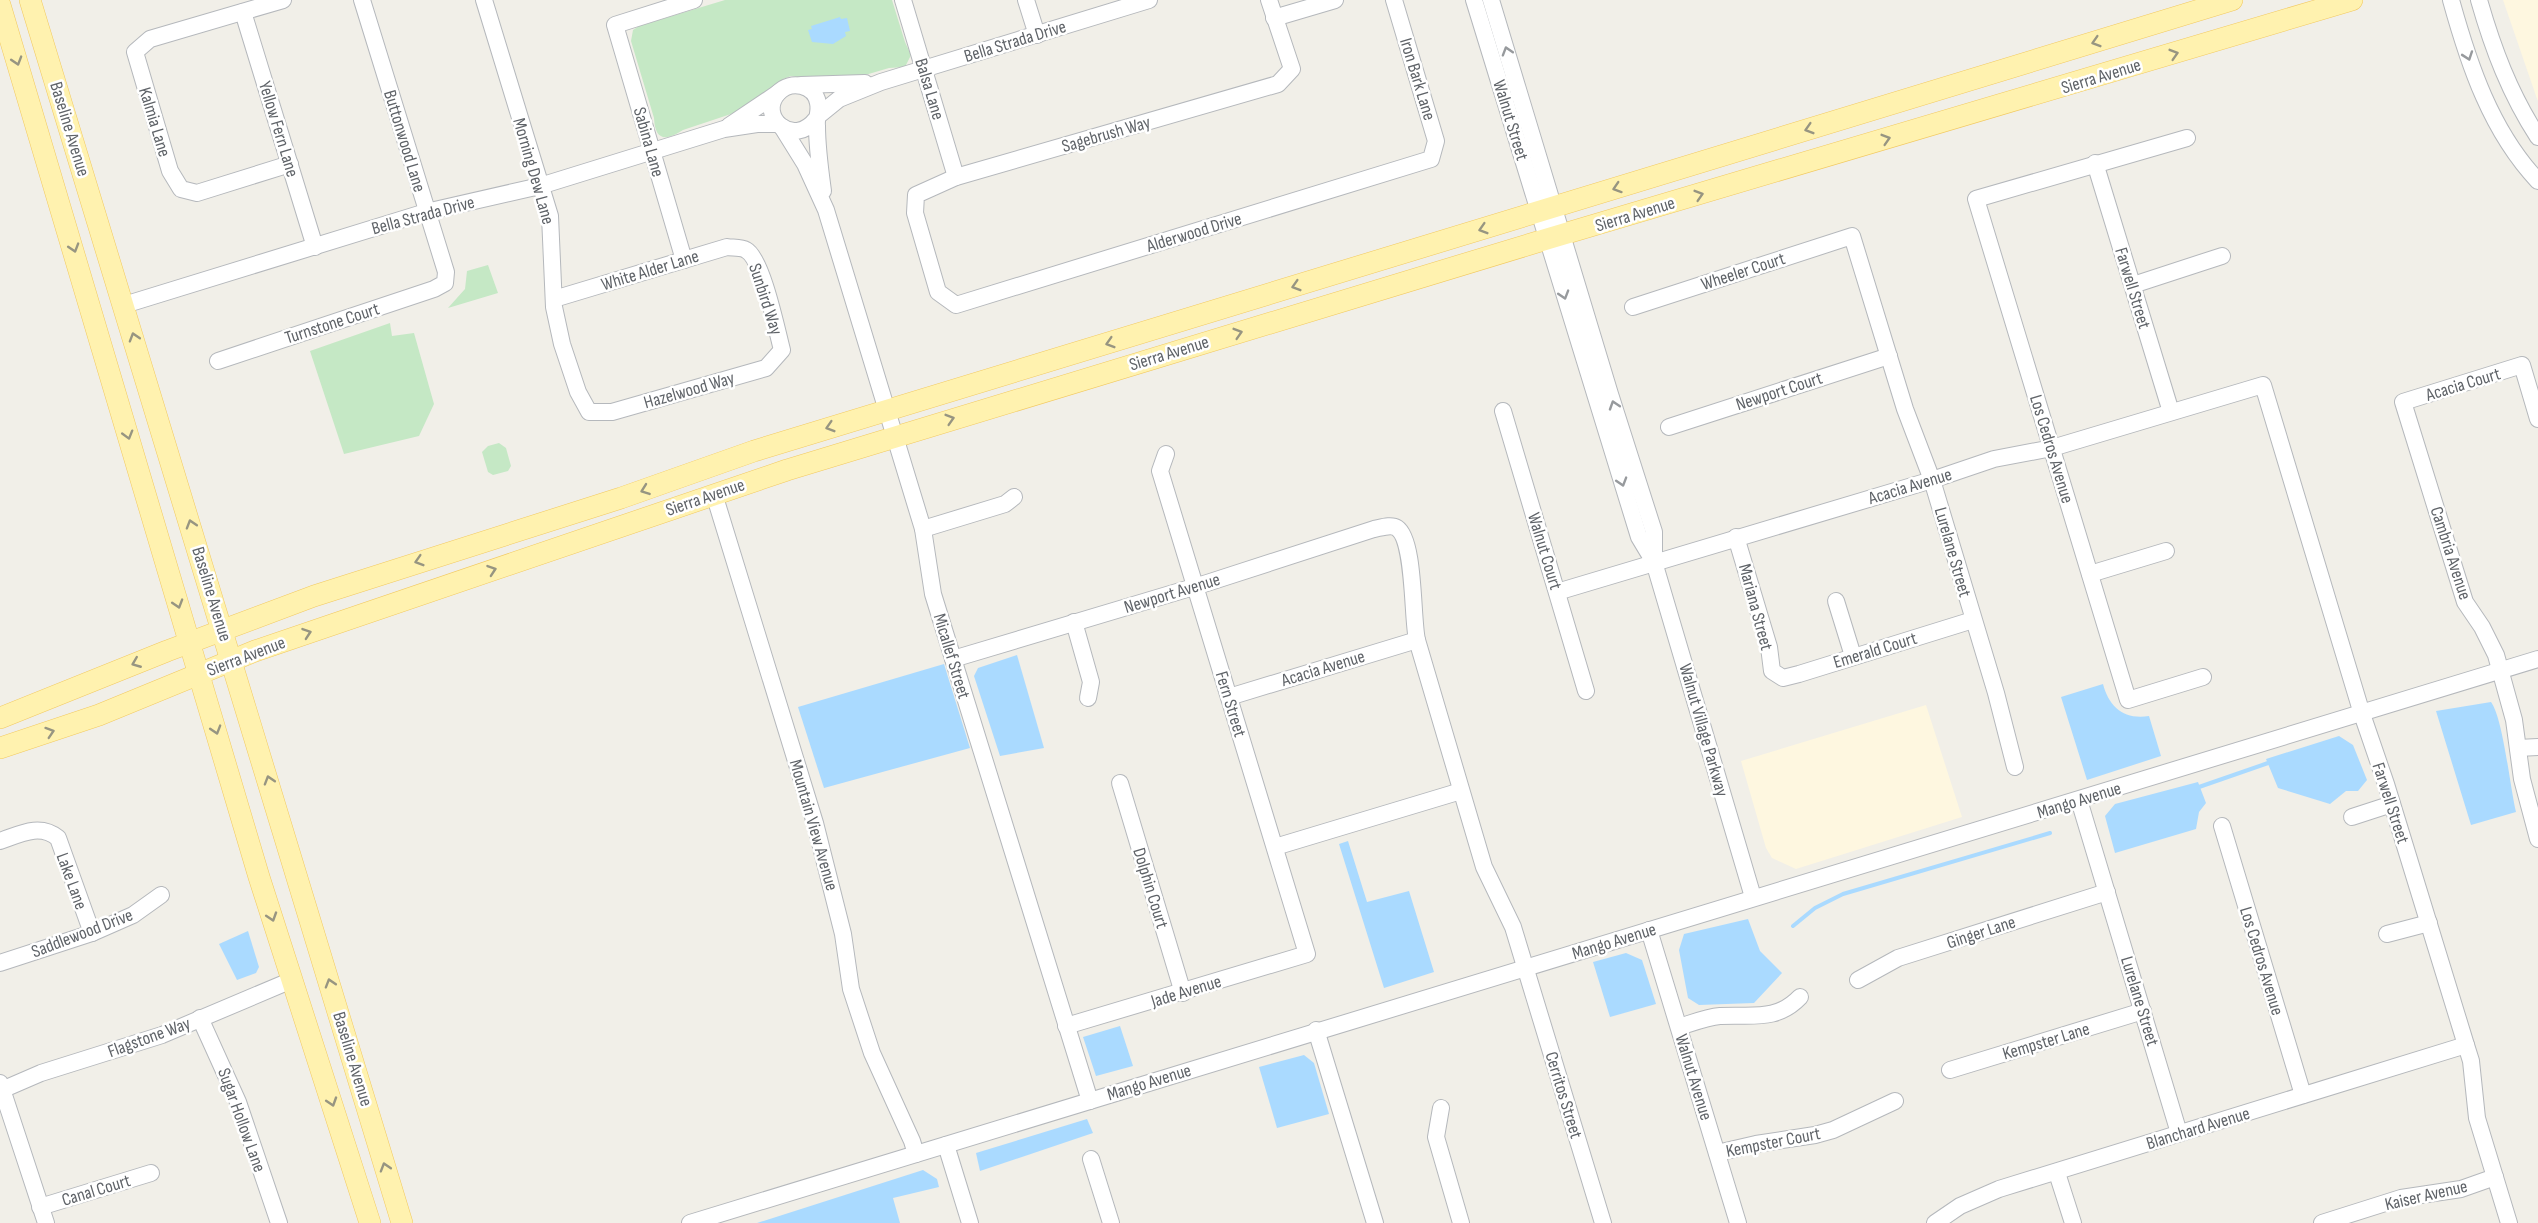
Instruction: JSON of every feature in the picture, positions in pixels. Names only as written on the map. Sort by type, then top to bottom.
[{"type":"main road","name":"Baseline Avenue","points":[[30,0],[224,630],[402,1223]]},
{"type":"main road","name":"Sierra Avenue","points":[[0,718],[190,643],[357,581],[621,498],[754,451],[2232,0]]},
{"type":"main road","name":"Sierra Avenue","points":[[0,748],[99,715],[233,660],[714,494],[894,436],[2352,0]]},
{"type":"main road","name":"Baseline Avenue","points":[[0,5],[259,877],[370,1223]]},
{"type":"street","points":[[0,5],[15,0]]},
{"type":"street","points":[[243,12],[283,0]]},
{"type":"street","name":"Buttonwood Lane","points":[[362,0],[446,272],[445,283]]},
{"type":"street","name":"Morning Dew Lane","points":[[484,0],[550,216],[554,299],[562,344],[578,392],[589,412]]},
{"type":"street","name":"Balsa Lane","points":[[903,0],[956,177]]},
{"type":"street","points":[[1026,0],[1037,35]]},
{"type":"street","name":"Bella Strada Drive","points":[[817,117],[839,99],[881,82],[1149,0]]},
{"type":"street","points":[[1269,0],[1274,18],[1335,0]]},
{"type":"street","name":"Iron Bark Lane","points":[[1394,0],[1436,141],[1431,159]]},
{"type":"street","name":"Walnut Street","points":[[1474,0],[1547,210]]},
{"type":"street","name":"Walnut Street","points":[[1491,0],[1555,237]]},
{"type":"street","points":[[2451,0],[2472,70],[2492,113],[2504,135],[2538,181]]},
{"type":"street","points":[[2480,0],[2504,76],[2514,98],[2538,137]]},
{"type":"street","name":"Sabina Lane","points":[[684,1],[615,24],[684,260]]},
{"type":"street","name":"Kalmia Lane","points":[[243,12],[150,39],[135,52],[170,171],[181,189],[197,193],[290,164]]},
{"type":"street","name":"Yellow Fern Lane","points":[[243,12],[315,247]]},
{"type":"street","name":"Sagebrush Way","points":[[916,195],[956,177],[1278,84],[1292,69],[1274,18]]},
{"type":"street","name":"Bella Strada Drive","points":[[799,85],[835,86],[881,82]]},
{"type":"street","points":[[791,85],[799,85],[807,87],[817,98],[819,105],[817,117],[812,125],[800,131],[780,125],[773,112],[774,100],[778,93],[791,85]]},
{"type":"street","name":"Bella Strada Drive","points":[[724,129],[778,93]]},
{"type":"street","name":"Micallef Street","points":[[817,117],[818,152],[826,210]]},
{"type":"street","name":"Bella Strada Drive","points":[[124,305],[426,212],[540,186],[724,129],[756,124],[780,125]]},
{"type":"street","name":"Micallef Street","points":[[780,125],[805,164],[826,210],[924,530],[933,594],[1090,1101]]},
{"type":"street","points":[[2095,163],[2187,138]]},
{"type":"street","name":"Alderwood Drive","points":[[916,195],[915,213],[938,292],[957,305],[1431,159]]},
{"type":"street","name":"Los Cedros Avenue","points":[[2095,163],[1976,199],[2128,700],[2203,677]]},
{"type":"street","name":"Farwell Street","points":[[2095,163],[2171,412]]},
{"type":"street","name":"Wheeler Court","points":[[1633,307],[1852,236]]},
{"type":"street","name":"Lurelane Street","points":[[1852,236],[1905,410],[1932,480],[2015,767]]},
{"type":"street","name":"Walnut Village Parkway","points":[[1555,237],[1639,537],[1654,562],[1753,897]]},
{"type":"street","name":"White Alder Lane","points":[[554,299],[727,247],[746,250]]},
{"type":"street","name":"Sunbird Way","points":[[746,250],[756,259],[782,350]]},
{"type":"street","points":[[2133,285],[2222,256]]},
{"type":"street","name":"Turnstone Court","points":[[218,361],[434,289],[445,283]]},
{"type":"street","name":"Hazelwood Way","points":[[589,412],[612,412],[766,368],[782,350]]},
{"type":"street","name":"Newport Court","points":[[1669,427],[1889,356]]},
{"type":"street","name":"Acacia Court","points":[[2403,402],[2522,365],[2538,419]]},
{"type":"street","name":"Farwell Street","points":[[2263,385],[2362,714],[2466,1045],[2472,1074],[2474,1104],[2509,1223]]},
{"type":"street","name":"Acacia Avenue","points":[[1557,592],[1932,480],[1994,459],[2052,448],[2263,385]]},
{"type":"street","name":"Cambria Avenue","points":[[2403,402],[2465,602],[2482,627],[2496,655],[2512,714],[2525,794],[2538,839]]},
{"type":"street","name":"Walnut Court","points":[[1503,411],[1586,691]]},
{"type":"street","name":"Fern Street","points":[[1166,454],[1160,471],[1307,954]]},
{"type":"street","name":"Mountain View Avenue","points":[[714,494],[815,823],[843,934],[851,989],[872,1053],[916,1154]]},
{"type":"street","points":[[924,530],[1005,504],[1014,497]]},
{"type":"street","name":"Newport Avenue","points":[[953,659],[1390,526],[1398,528],[1402,536],[1411,572],[1417,640]]},
{"type":"street","name":"Mariana Street","points":[[1736,537],[1769,646],[1772,671],[1777,676]]},
{"type":"street","points":[[2090,574],[2166,551]]},
{"type":"street","points":[[1836,601],[1853,656]]},
{"type":"street","name":"Emerald Court","points":[[1777,676],[1784,678],[1799,674],[1973,620]]},
{"type":"street","points":[[1074,622],[1091,682],[1088,698]]},
{"type":"street","name":"Acacia Avenue","points":[[1229,698],[1417,640]]},
{"type":"street","name":"Cerritos Street","points":[[1417,640],[1487,874],[1513,927],[1603,1223]]},
{"type":"street","name":"Mango Avenue","points":[[690,1223],[1316,1030],[2538,659]]},
{"type":"street","points":[[2518,748],[2538,747]]},
{"type":"street","name":"Dolphin Court","points":[[1119,783],[1183,993]]},
{"type":"street","points":[[1275,847],[1461,791]]},
{"type":"street","name":"Lurelane Street","points":[[2079,800],[2179,1133]]},
{"type":"street","points":[[2352,817],[2392,804]]},
{"type":"street","name":"Los Cedros Avenue","points":[[2222,826],[2303,1095]]},
{"type":"street","name":"Lake Lane","points":[[0,841],[40,829],[58,838],[92,933]]},
{"type":"street","name":"Ginger Lane","points":[[1858,980],[1898,958],[2107,892]]},
{"type":"street","name":"Saddlewood Drive","points":[[0,963],[92,933],[133,915],[161,895]]},
{"type":"street","points":[[2387,934],[2429,923]]},
{"type":"street","name":"Walnut Avenue","points":[[1649,930],[1738,1223]]},
{"type":"street","name":"Jade Avenue","points":[[1066,1026],[1183,993],[1307,954]]},
{"type":"street","name":"Flagstone Way","points":[[2,1086],[162,1035],[292,980]]},
{"type":"street","points":[[1678,1027],[1718,1016],[1774,1015],[1791,1007],[1800,997]]},
{"type":"street","name":"Kempster Lane","points":[[1950,1071],[2143,1011]]},
{"type":"street","name":"Sugar Hollow Lane","points":[[200,1018],[238,1102],[279,1223]]},
{"type":"street","points":[[1316,1030],[1375,1223]]},
{"type":"street","name":"Blanchard Avenue","points":[[1936,1223],[1960,1206],[1981,1196],[2466,1045]]},
{"type":"street","points":[[2,1086],[43,1215]]},
{"type":"street","name":"Kempster Court","points":[[1717,1153],[1833,1130],[1895,1101]]},
{"type":"street","points":[[1441,1108],[1436,1137],[1461,1223]]},
{"type":"street","points":[[946,1145],[970,1223]]},
{"type":"street","points":[[1091,1159],[1111,1223]]},
{"type":"street","name":"Canal Court","points":[[43,1215],[151,1173]]},
{"type":"street","points":[[2057,1173],[2073,1223]]},
{"type":"street","name":"Kaiser Avenue","points":[[2331,1222],[2402,1198],[2461,1189],[2495,1177]]},
{"type":"shaded area","points":[[2503,0],[2538,0],[2538,101],[2536,96]]},
{"type":"shaded area","points":[[1926,705],[1962,817],[1796,869],[1772,858],[1766,848],[1741,761]]},
{"type":"green space","points":[[725,0],[892,0],[911,55],[905,67],[889,68],[855,78],[808,79],[791,76],[783,79],[740,111],[671,136],[662,137],[655,126],[631,41],[633,30],[639,26]]},
{"type":"green space","points":[[488,265],[498,293],[448,308],[465,289],[467,271]]},
{"type":"green space","points":[[390,323],[392,336],[414,333],[434,404],[419,436],[344,454],[310,351]]},
{"type":"green space","points":[[499,443],[506,448],[511,466],[508,471],[493,475],[488,472],[482,452],[488,446]]},
{"type":"water","points":[[840,17],[841,19],[847,18],[850,31],[845,32],[846,36],[833,44],[812,42],[808,30],[812,29],[811,26]]},
{"type":"water","points":[[1017,655],[1044,748],[1000,756],[974,676],[978,668]]},
{"type":"water","points":[[944,664],[970,748],[824,788],[798,707]]},
{"type":"water","points":[[2103,684],[2109,699],[2119,710],[2132,716],[2149,716],[2161,756],[2087,780],[2061,697]]},
{"type":"water","points":[[2491,702],[2503,737],[2516,812],[2471,825],[2436,711]]},
{"type":"water","points":[[2339,736],[2353,745],[2367,780],[2358,791],[2346,791],[2330,804],[2278,788],[2266,759]]},
{"type":"water","points":[[2198,782],[2206,803],[2199,812],[2196,829],[2115,853],[2105,816],[2115,804]]},
{"type":"water","points":[[1348,841],[1367,902],[1409,891],[1434,972],[1384,988],[1339,844]]},
{"type":"water","points":[[1748,919],[1760,951],[1782,973],[1754,1003],[1699,1005],[1688,998],[1679,950],[1684,934]]},
{"type":"water","points":[[248,931],[259,967],[256,973],[237,980],[219,944]]},
{"type":"water","points":[[1626,953],[1642,960],[1656,1004],[1610,1017],[1593,962]]},
{"type":"water","points":[[1120,1026],[1133,1066],[1096,1076],[1083,1037]]},
{"type":"water","points":[[1304,1055],[1314,1063],[1329,1114],[1277,1128],[1259,1067]]},
{"type":"water","points":[[1087,1119],[1093,1133],[980,1171],[976,1153]]},
{"type":"water","points":[[923,1170],[937,1179],[939,1187],[893,1198],[900,1223],[757,1223]]},
{"type":"waterway","points":[[2199,787],[2268,763]]},
{"type":"waterway","points":[[1793,926],[1815,908],[1843,894],[2050,833]]}]
